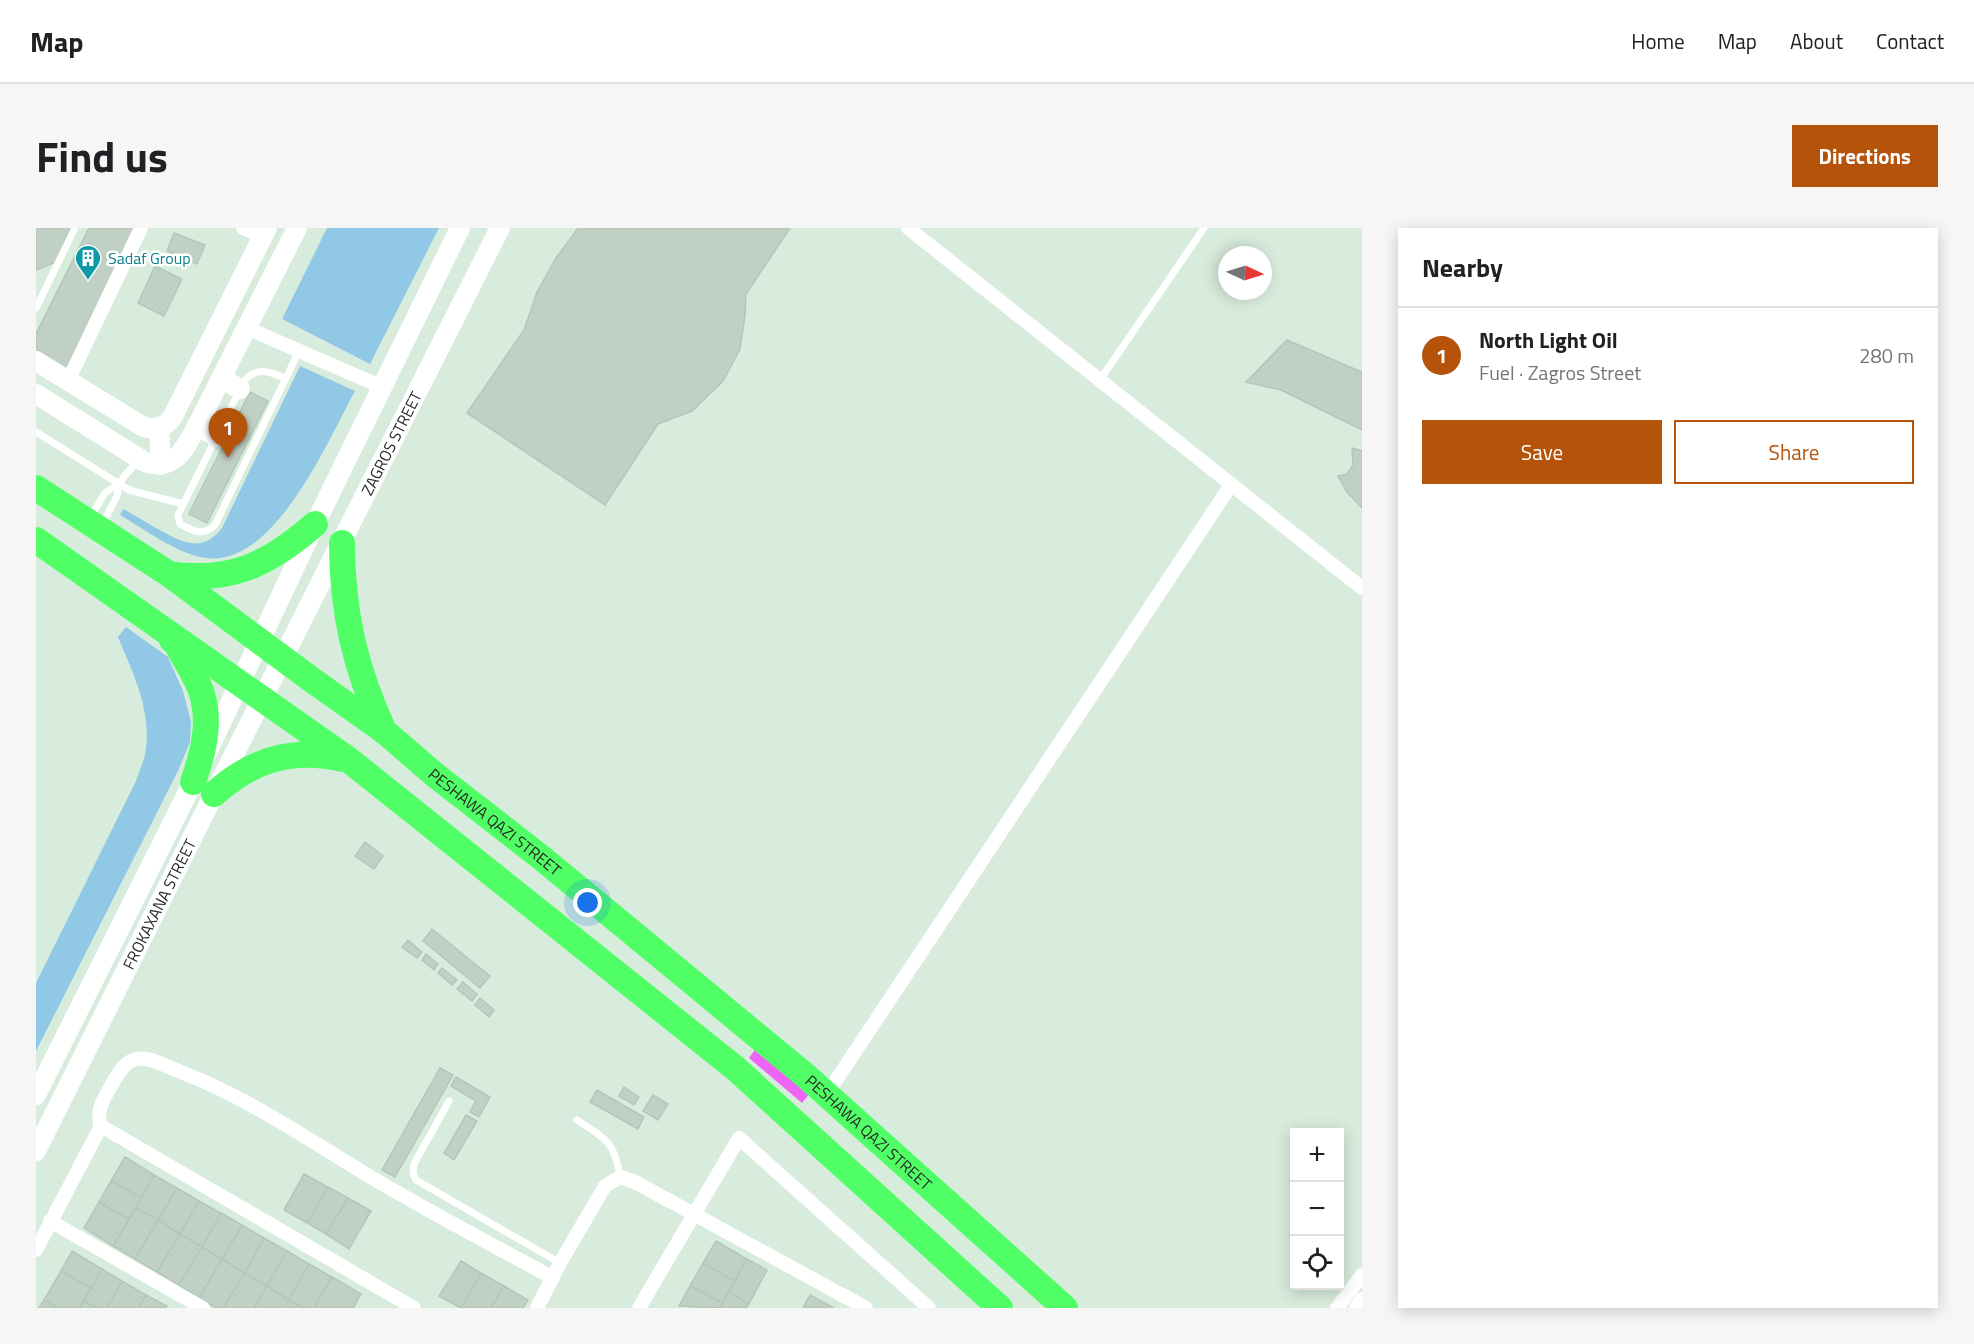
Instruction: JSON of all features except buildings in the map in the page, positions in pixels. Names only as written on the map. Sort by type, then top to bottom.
[{"type":"highway","name":"PESHAWA QAZI STREET","points":[[36,489],[169,574],[384,731],[827,1094],[1065,1308]]},
{"type":"highway","points":[[169,574],[184,576],[225,574],[250,567],[273,556],[315,524]]},
{"type":"highway","points":[[36,540],[349,760],[735,1068],[1000,1308]]},
{"type":"highway","points":[[342,543],[345,607],[351,638],[370,699],[384,731]]},
{"type":"highway","points":[[157,625],[176,643],[202,694],[206,723],[203,788],[282,756],[327,755],[349,760]]},
{"type":"main road","points":[[36,394],[138,458],[153,465],[168,463],[181,454],[197,426],[297,228]]},
{"type":"main road","name":"ZAGROS STREET","points":[[259,640],[460,228]]},
{"type":"main road","name":"ZAGROS STREET","points":[[282,658],[500,228]]},
{"type":"main road","points":[[36,361],[142,426],[159,428],[172,418],[265,233]]},
{"type":"main road","points":[[247,268],[271,279]]},
{"type":"main road","points":[[221,378],[240,389]]},
{"type":"main road","points":[[197,426],[217,437]]},
{"type":"main road","points":[[159,428],[161,465]]},
{"type":"main road","name":"FROKAXANA STREET","points":[[36,1151],[203,788],[239,682],[259,640]]},
{"type":"main road","name":"FROKAXANA STREET","points":[[36,1095],[203,788],[262,698],[282,658]]},
{"type":"street","points":[[68,381],[141,228]]},
{"type":"street","points":[[243,228],[265,233]]},
{"type":"street","points":[[908,228],[1362,588]]},
{"type":"street","points":[[247,328],[382,387]]},
{"type":"street","points":[[827,1094],[1231,484]]},
{"type":"street","points":[[414,1308],[101,1126],[99,1108],[121,1068],[136,1059],[147,1059],[202,1081],[270,1114],[429,1212],[553,1278]]},
{"type":"street","points":[[36,1250],[101,1126]]},
{"type":"street","points":[[642,1307],[739,1138],[929,1308]]},
{"type":"street","points":[[537,1308],[560,1263],[605,1186],[620,1178],[635,1182],[866,1308]]},
{"type":"street","points":[[50,1221],[203,1308]]},
{"type":"street","points":[[1337,1308],[1362,1275]]},
{"type":"street","points":[[1356,1308],[1362,1299]]},
{"type":"lane","points":[[36,308],[75,228]]},
{"type":"lane","points":[[1100,381],[1204,228]]},
{"type":"lane","points":[[285,378],[260,371],[247,378],[183,504],[178,515],[180,524],[198,532],[207,531],[215,525],[299,351]]},
{"type":"lane","points":[[36,432],[129,490],[183,504]]},
{"type":"lane","points":[[94,525],[105,493],[119,483],[138,458]]},
{"type":"lane","points":[[94,525],[117,496],[119,483]]},
{"type":"lane","points":[[449,1101],[414,1164],[413,1173],[416,1180],[560,1263]]},
{"type":"lane","points":[[577,1120],[596,1132],[612,1147],[620,1178]]},
{"type":"shaded area","points":[[327,228],[439,228],[370,364],[282,319]]},
{"type":"shaded area","points":[[300,366],[355,391],[314,468],[296,496],[276,522],[255,543],[231,555],[206,558],[196,556],[162,541],[120,515],[123,509],[173,537],[190,543],[206,541],[214,536],[222,528]]},
{"type":"shaded area","points":[[126,627],[168,657],[183,691],[191,722],[190,742],[178,771],[36,1051],[36,983],[136,781],[145,753],[146,720],[140,691],[118,637]]},
{"type":"shaded area","points":[[756,1048],[810,1093],[802,1103],[749,1058]]},
{"type":"place","name":"Sadaf Group","points":[[88,281]]},
{"type":"place","name":"North Light Oil","points":[[228,458]]}]
